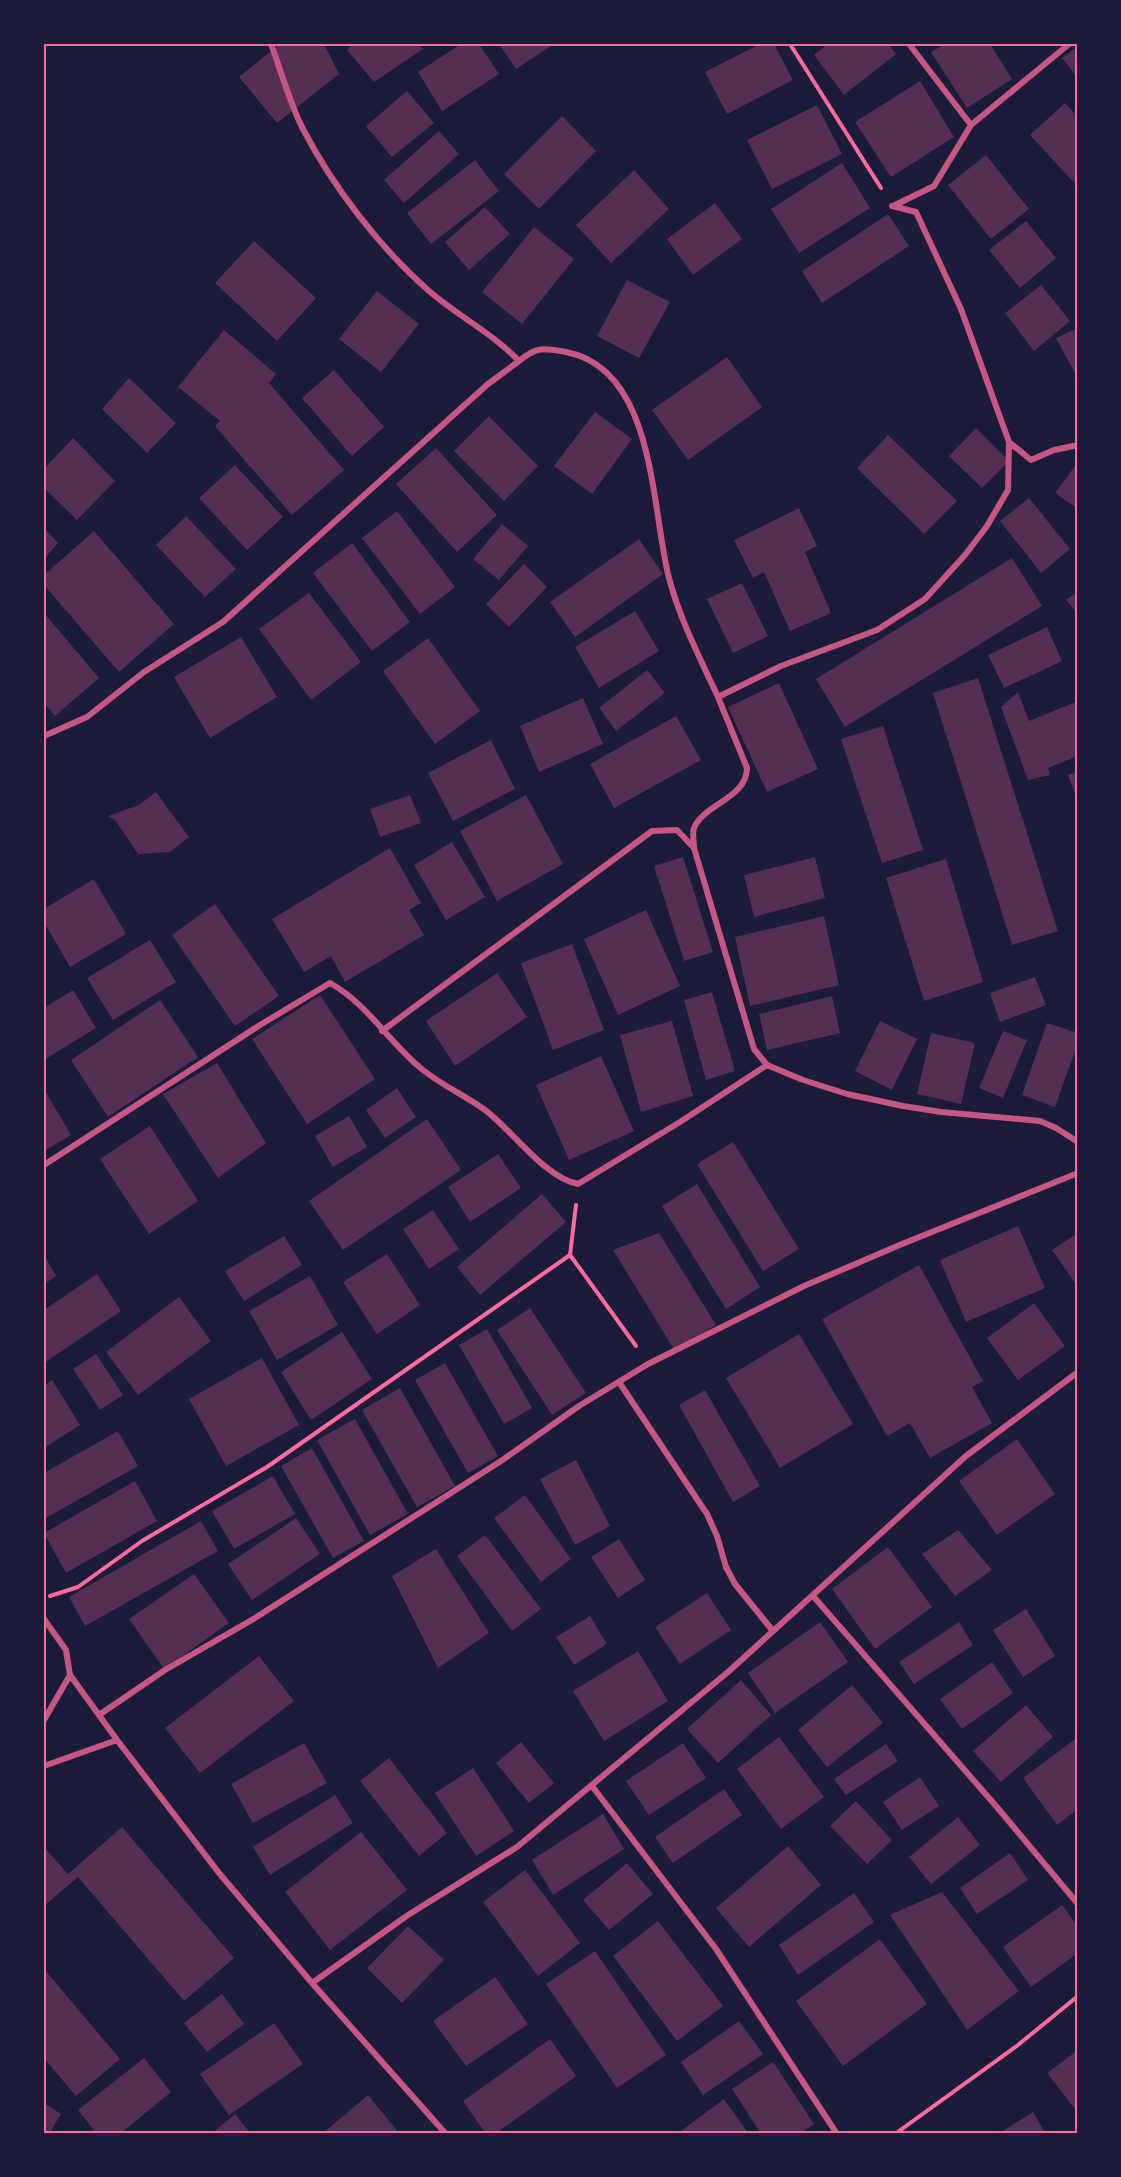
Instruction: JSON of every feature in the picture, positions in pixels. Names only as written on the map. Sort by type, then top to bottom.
[{"type":"street","points":[[271,44],[302,128],[364,223],[392,255],[427,289],[495,339],[519,361]]},
{"type":"street","points":[[909,44],[971,125]]},
{"type":"street","points":[[892,206],[934,186],[971,125],[1069,44]]},
{"type":"street","points":[[718,697],[781,666],[877,630],[925,599],[965,555],[987,526],[1008,490],[1009,442],[961,309],[916,212],[892,206]]},
{"type":"street","points":[[44,736],[87,717],[144,672],[223,622],[488,384],[530,351],[544,348],[591,360],[606,371],[628,402],[636,418],[652,482],[669,577],[680,614],[747,768],[747,775],[742,786],[700,820],[693,829],[694,848],[754,1049],[767,1065],[803,1080],[847,1094],[903,1106],[1040,1121],[1056,1128],[1077,1142]]},
{"type":"street","points":[[1009,442],[1031,460],[1054,450],[1077,445]]},
{"type":"street","points":[[382,1031],[652,831],[677,830],[694,848]]},
{"type":"street","points":[[44,1165],[260,1025],[330,983],[348,993],[364,1007],[382,1031],[423,1070],[485,1110],[555,1173],[569,1182],[578,1184],[680,1122],[767,1065]]},
{"type":"street","points":[[99,1715],[165,1670],[255,1618],[386,1535],[648,1364],[804,1286],[1077,1173]]},
{"type":"street","points":[[312,1983],[408,1915],[517,1847],[719,1679],[966,1456],[1077,1372]]},
{"type":"street","points":[[619,1382],[707,1514],[717,1536],[726,1567],[735,1584],[773,1631]]},
{"type":"street","points":[[813,1596],[996,1806],[1077,1904]]},
{"type":"street","points":[[44,1619],[66,1650],[70,1675],[219,1873],[312,1983],[446,2133]]},
{"type":"street","points":[[44,1720],[70,1675]]},
{"type":"street","points":[[44,1766],[117,1740]]},
{"type":"street","points":[[592,1786],[716,1949],[837,2133]]},
{"type":"path","points":[[790,44],[892,206]]},
{"type":"path","points":[[578,1184],[570,1255],[648,1364]]},
{"type":"path","points":[[44,1598],[78,1587],[142,1541],[267,1467],[570,1255]]},
{"type":"path","points":[[895,2133],[1018,2045],[1077,1996]]},
{"type":"building","points":[[280,44],[324,44],[339,74],[277,123],[239,77]]},
{"type":"building","points":[[353,44],[418,44],[423,49],[374,82],[347,50]]},
{"type":"building","points":[[461,44],[479,44],[499,74],[442,111],[418,72]]},
{"type":"building","points":[[499,44],[554,44],[516,69]]},
{"type":"building","points":[[760,44],[774,44],[793,80],[727,114],[705,72]]},
{"type":"building","points":[[828,44],[888,44],[896,54],[844,95],[814,55]]},
{"type":"building","points":[[945,44],[990,44],[1012,79],[967,108],[931,52]]},
{"type":"building","points":[[1078,46],[1078,78],[1062,58]]},
{"type":"building","points":[[920,81],[954,137],[891,177],[855,122]]},
{"type":"building","points":[[407,91],[434,123],[392,157],[366,126]]},
{"type":"building","points":[[1065,103],[1078,117],[1078,187],[1030,135]]},
{"type":"building","points":[[817,105],[842,154],[772,189],[747,140]]},
{"type":"building","points":[[562,116],[596,151],[539,209],[504,174]]},
{"type":"building","points":[[439,131],[459,154],[404,203],[384,180]]},
{"type":"building","points":[[986,155],[1029,209],[991,239],[948,185]]},
{"type":"building","points":[[475,160],[499,191],[431,244],[407,213]]},
{"type":"building","points":[[842,163],[870,208],[799,253],[771,209]]},
{"type":"building","points":[[634,170],[669,209],[611,263],[576,225]]},
{"type":"building","points":[[715,203],[742,239],[693,275],[667,239]]},
{"type":"building","points":[[485,207],[510,234],[469,270],[445,242]]},
{"type":"building","points":[[888,214],[909,246],[822,303],[802,271]]},
{"type":"building","points":[[1026,221],[1056,258],[1020,288],[989,250]]},
{"type":"building","points":[[534,227],[574,259],[522,324],[482,292]]},
{"type":"building","points":[[254,241],[316,298],[277,341],[215,283]]},
{"type":"building","points":[[627,280],[670,302],[639,358],[597,336]]},
{"type":"building","points":[[1041,285],[1070,321],[1034,351],[1005,313]]},
{"type":"building","points":[[377,291],[419,324],[381,372],[339,339]]},
{"type":"building","points":[[1078,328],[1078,379],[1056,338]]},
{"type":"building","points":[[224,330],[276,374],[269,383],[344,470],[292,515],[215,426],[220,421],[178,387]]},
{"type":"building","points":[[727,357],[762,407],[688,460],[652,410]]},
{"type":"building","points":[[334,370],[384,427],[352,456],[302,398]]},
{"type":"building","points":[[129,378],[176,423],[147,453],[102,409]]},
{"type":"building","points":[[595,412],[632,439],[592,494],[554,466]]},
{"type":"building","points":[[489,416],[538,466],[504,501],[454,451]]},
{"type":"building","points":[[976,428],[1009,461],[982,488],[949,456]]},
{"type":"building","points":[[888,435],[957,501],[924,534],[857,468]]},
{"type":"building","points":[[73,438],[115,481],[77,520],[44,488],[44,469]]},
{"type":"building","points":[[436,448],[497,515],[457,552],[396,484]]},
{"type":"building","points":[[1078,462],[1078,509],[1055,493]]},
{"type":"building","points":[[235,465],[283,517],[247,550],[199,498]]},
{"type":"building","points":[[1029,498],[1070,549],[1041,573],[1000,521]]},
{"type":"building","points":[[799,508],[817,546],[805,552],[831,613],[790,631],[764,572],[753,578],[734,540]]},
{"type":"building","points":[[397,511],[455,587],[420,614],[362,538]]},
{"type":"building","points":[[186,516],[236,569],[205,597],[156,545]]},
{"type":"building","points":[[502,524],[528,546],[499,580],[473,559]]},
{"type":"building","points":[[44,528],[58,543],[44,559]]},
{"type":"building","points":[[94,531],[174,624],[119,672],[44,585],[44,575]]},
{"type":"building","points":[[639,539],[663,574],[575,637],[550,602]]},
{"type":"building","points":[[352,543],[410,622],[372,651],[313,573]]},
{"type":"building","points":[[1012,558],[1042,606],[845,727],[816,679]]},
{"type":"building","points":[[524,564],[547,587],[509,627],[486,604]]},
{"type":"building","points":[[742,583],[768,636],[733,653],[707,599]]},
{"type":"building","points":[[1078,591],[1078,614],[1066,600]]},
{"type":"building","points":[[309,593],[361,662],[311,700],[259,629]]},
{"type":"building","points":[[635,611],[659,651],[599,688],[575,647]]},
{"type":"building","points":[[44,613],[99,678],[55,716],[44,703]]},
{"type":"building","points":[[1047,627],[1062,661],[1004,688],[988,655]]},
{"type":"building","points":[[241,637],[277,697],[210,738],[174,677]]},
{"type":"building","points":[[428,638],[480,711],[435,744],[383,671]]},
{"type":"building","points":[[647,670],[665,693],[616,731],[599,708]]},
{"type":"building","points":[[978,678],[1058,931],[1012,945],[933,693]]},
{"type":"building","points":[[779,683],[818,769],[767,792],[728,707]]},
{"type":"building","points":[[1018,692],[1029,721],[1078,701],[1078,756],[1048,768],[1050,775],[1028,780],[1001,707]]},
{"type":"building","points":[[583,698],[603,744],[539,772],[520,726]]},
{"type":"building","points":[[676,716],[701,760],[614,808],[590,764]]},
{"type":"building","points":[[883,726],[923,850],[882,863],[841,739]]},
{"type":"building","points":[[491,740],[515,789],[453,821],[428,773]]},
{"type":"building","points":[[1078,771],[1078,800],[1077,800],[1068,775]]},
{"type":"building","points":[[156,792],[189,837],[170,852],[138,854],[115,820],[108,816],[139,805]]},
{"type":"building","points":[[410,795],[421,823],[380,837],[370,809]]},
{"type":"building","points":[[526,795],[563,864],[497,901],[460,831]]},
{"type":"building","points":[[452,842],[485,897],[446,920],[414,865]]},
{"type":"building","points":[[390,848],[421,903],[409,910],[424,935],[345,982],[331,956],[304,972],[272,919]]},
{"type":"building","points":[[683,857],[713,952],[684,961],[654,866]]},
{"type":"building","points":[[815,857],[825,898],[754,917],[744,875]]},
{"type":"building","points":[[946,859],[983,982],[924,1001],[886,878]]},
{"type":"building","points":[[94,879],[126,934],[70,967],[44,922],[44,909]]},
{"type":"building","points":[[215,904],[279,996],[235,1026],[172,935]]},
{"type":"building","points":[[646,910],[680,986],[618,1015],[584,939]]},
{"type":"building","points":[[824,916],[839,985],[750,1006],[735,937]]},
{"type":"building","points":[[150,940],[176,982],[113,1020],[87,978]]},
{"type":"building","points":[[572,944],[604,1030],[553,1050],[521,963]]},
{"type":"building","points":[[497,973],[527,1017],[455,1066],[426,1021]]},
{"type":"building","points":[[1035,977],[1046,1005],[1000,1022],[990,993]]},
{"type":"building","points":[[73,990],[96,1028],[44,1060],[44,1008]]},
{"type":"building","points":[[712,992],[735,1071],[706,1080],[684,1000]]},
{"type":"building","points":[[320,995],[375,1079],[307,1124],[252,1039]]},
{"type":"building","points":[[832,996],[840,1033],[767,1050],[759,1014]]},
{"type":"building","points":[[160,1000],[198,1057],[108,1117],[71,1060]]},
{"type":"building","points":[[672,1021],[693,1096],[641,1112],[620,1035]]},
{"type":"building","points":[[880,1021],[917,1039],[892,1090],[855,1071]]},
{"type":"building","points":[[1047,1023],[1078,1033],[1078,1043],[1055,1107],[1022,1095]]},
{"type":"building","points":[[1003,1031],[1027,1040],[1003,1098],[979,1088]]},
{"type":"building","points":[[931,1033],[975,1043],[961,1104],[917,1094]]},
{"type":"building","points":[[601,1056],[634,1131],[569,1160],[536,1085]]},
{"type":"building","points":[[217,1063],[266,1143],[218,1178],[163,1094]]},
{"type":"building","points":[[397,1088],[416,1117],[385,1138],[366,1110]]},
{"type":"building","points":[[44,1089],[71,1135],[44,1151]]},
{"type":"building","points":[[349,1116],[367,1147],[333,1167],[315,1136]]},
{"type":"building","points":[[427,1119],[461,1170],[343,1250],[309,1201]]},
{"type":"building","points":[[150,1126],[198,1201],[149,1234],[100,1159]]},
{"type":"building","points":[[733,1142],[799,1249],[763,1271],[697,1164]]},
{"type":"building","points":[[498,1154],[521,1188],[470,1222],[448,1187]]},
{"type":"building","points":[[697,1184],[760,1287],[726,1309],[662,1206]]},
{"type":"building","points":[[542,1194],[566,1222],[480,1295],[457,1267]]},
{"type":"building","points":[[433,1210],[459,1249],[429,1269],[403,1229]]},
{"type":"building","points":[[1018,1226],[1045,1288],[966,1322],[940,1260]]},
{"type":"building","points":[[659,1233],[716,1325],[675,1351],[613,1250]]},
{"type":"building","points":[[1078,1233],[1078,1287],[1052,1250]]},
{"type":"building","points":[[284,1236],[302,1265],[244,1301],[225,1271]]},
{"type":"building","points":[[387,1254],[420,1305],[377,1334],[343,1282]]},
{"type":"building","points":[[44,1255],[56,1276],[44,1284]]},
{"type":"building","points":[[919,1265],[983,1381],[972,1387],[992,1423],[930,1458],[910,1423],[887,1436],[822,1319]]},
{"type":"building","points":[[97,1274],[121,1311],[44,1363],[44,1310]]},
{"type":"building","points":[[310,1276],[338,1325],[277,1360],[249,1311]]},
{"type":"building","points":[[179,1297],[211,1341],[138,1395],[106,1352]]},
{"type":"building","points":[[1034,1303],[1065,1346],[1018,1380],[987,1338]]},
{"type":"building","points":[[530,1308],[586,1393],[552,1415],[497,1330]]},
{"type":"building","points":[[487,1329],[532,1408],[504,1424],[459,1345]]},
{"type":"building","points":[[342,1332],[372,1379],[311,1420],[281,1372]]},
{"type":"building","points":[[799,1334],[853,1424],[780,1468],[726,1378]]},
{"type":"building","points":[[96,1354],[123,1395],[100,1410],[73,1369]]},
{"type":"building","points":[[262,1358],[299,1425],[226,1466],[189,1399]]},
{"type":"building","points":[[445,1363],[498,1456],[468,1473],[415,1380]]},
{"type":"building","points":[[52,1380],[80,1425],[44,1448],[44,1386]]},
{"type":"building","points":[[400,1388],[455,1486],[417,1507],[362,1410]]},
{"type":"building","points":[[705,1390],[760,1486],[733,1502],[679,1405]]},
{"type":"building","points":[[355,1419],[408,1514],[370,1535],[317,1440]]},
{"type":"building","points":[[118,1431],[138,1466],[44,1519],[44,1473]]},
{"type":"building","points":[[1017,1439],[1055,1494],[997,1535],[959,1481]]},
{"type":"building","points":[[312,1448],[364,1541],[333,1558],[281,1466]]},
{"type":"building","points":[[576,1460],[610,1526],[575,1545],[540,1479]]},
{"type":"building","points":[[273,1476],[295,1514],[234,1549],[212,1511]]},
{"type":"building","points":[[135,1481],[157,1521],[66,1573],[44,1533]]},
{"type":"building","points":[[525,1495],[571,1559],[541,1582],[494,1518]]},
{"type":"building","points":[[296,1518],[320,1554],[252,1600],[228,1564]]},
{"type":"building","points":[[201,1521],[218,1551],[85,1626],[69,1597]]},
{"type":"building","points":[[958,1530],[992,1570],[955,1596],[922,1554]]},
{"type":"building","points":[[485,1535],[541,1609],[512,1631],[457,1556]]},
{"type":"building","points":[[619,1539],[645,1580],[618,1598],[591,1557]]},
{"type":"building","points":[[888,1547],[932,1607],[875,1649],[832,1589]]},
{"type":"building","points":[[436,1549],[489,1633],[438,1668],[392,1576]]},
{"type":"building","points":[[194,1574],[229,1623],[164,1669],[129,1619]]},
{"type":"building","points":[[707,1593],[731,1630],[680,1664],[655,1627]]},
{"type":"building","points":[[1026,1609],[1055,1656],[1023,1677],[993,1630]]},
{"type":"building","points":[[590,1616],[607,1644],[574,1665],[556,1637]]},
{"type":"building","points":[[820,1622],[848,1662],[775,1713],[748,1673]]},
{"type":"building","points":[[959,1622],[973,1645],[914,1684],[899,1662]]},
{"type":"building","points":[[638,1651],[668,1701],[604,1741],[573,1691]]},
{"type":"building","points":[[259,1656],[294,1701],[200,1773],[165,1728]]},
{"type":"building","points":[[992,1662],[1013,1693],[962,1729],[940,1699]]},
{"type":"building","points":[[741,1680],[771,1715],[718,1763],[687,1729]]},
{"type":"building","points":[[852,1685],[883,1723],[827,1767],[798,1730]]},
{"type":"building","points":[[1026,1705],[1053,1737],[1001,1782],[973,1751]]},
{"type":"building","points":[[779,1737],[824,1797],[781,1829],[737,1769]]},
{"type":"building","points":[[1078,1737],[1078,1809],[1057,1825],[1023,1778]]},
{"type":"building","points":[[521,1742],[554,1783],[529,1803],[496,1763]]},
{"type":"building","points":[[304,1743],[327,1783],[253,1823],[231,1784]]},
{"type":"building","points":[[683,1743],[706,1778],[649,1815],[626,1781]]},
{"type":"building","points":[[886,1744],[898,1761],[846,1795],[834,1779]]},
{"type":"building","points":[[389,1758],[447,1833],[419,1856],[360,1781]]},
{"type":"building","points":[[473,1768],[514,1831],[476,1856],[435,1793]]},
{"type":"building","points":[[920,1777],[939,1806],[902,1830],[883,1802]]},
{"type":"building","points":[[724,1789],[742,1815],[673,1863],[655,1837]]},
{"type":"building","points":[[335,1795],[353,1823],[270,1875],[253,1847]]},
{"type":"building","points":[[856,1801],[892,1840],[867,1864],[830,1826]]},
{"type":"building","points":[[603,1814],[624,1849],[553,1895],[532,1860]]},
{"type":"building","points":[[958,1817],[980,1845],[931,1884],[909,1857]]},
{"type":"building","points":[[122,1827],[234,1958],[184,2001],[78,1877],[44,1906],[44,1847],[68,1874]]},
{"type":"building","points":[[361,1832],[407,1890],[330,1950],[285,1892]]},
{"type":"building","points":[[788,1846],[821,1885],[749,1947],[716,1908]]},
{"type":"building","points":[[1010,1853],[1028,1880],[977,1914],[960,1888]]},
{"type":"building","points":[[627,1863],[653,1894],[609,1930],[583,1900]]},
{"type":"building","points":[[525,1870],[580,1943],[538,1976],[483,1902]]},
{"type":"building","points":[[942,1892],[1019,1991],[967,2030],[890,1915]]},
{"type":"building","points":[[854,1893],[874,1922],[798,1975],[779,1945]]},
{"type":"building","points":[[1062,1905],[1078,1927],[1078,1953],[1031,1987],[1003,1947]]},
{"type":"building","points":[[658,1921],[723,2006],[677,2041],[613,1956]]},
{"type":"building","points":[[408,1926],[444,1960],[402,2003],[367,1968]]},
{"type":"building","points":[[880,1939],[927,2004],[843,2066],[796,2001]]},
{"type":"building","points":[[595,1951],[666,2055],[617,2088],[546,1984]]},
{"type":"building","points":[[44,1969],[120,2059],[76,2096],[44,2058]]},
{"type":"building","points":[[495,1977],[528,2024],[466,2066],[433,2021]]},
{"type":"building","points":[[222,1994],[244,2024],[207,2052],[184,2023]]},
{"type":"building","points":[[739,2021],[763,2054],[703,2095],[681,2062]]},
{"type":"building","points":[[274,2023],[303,2064],[229,2115],[200,2074]]},
{"type":"building","points":[[550,2039],[576,2076],[495,2134],[486,2134],[463,2101]]},
{"type":"building","points":[[1078,2050],[1078,2113],[1047,2073]]},
{"type":"building","points":[[144,2058],[171,2092],[120,2134],[97,2134],[78,2110]]},
{"type":"building","points":[[773,2062],[814,2124],[800,2134],[761,2134],[732,2089]]},
{"type":"building","points":[[368,2095],[400,2134],[322,2134]]},
{"type":"building","points":[[724,2099],[749,2134],[677,2134]]},
{"type":"building","points":[[44,2103],[61,2114],[49,2134],[44,2134]]},
{"type":"building","points":[[1033,2112],[1046,2134],[998,2134]]},
{"type":"building","points":[[235,2114],[251,2134],[211,2134]]}]
